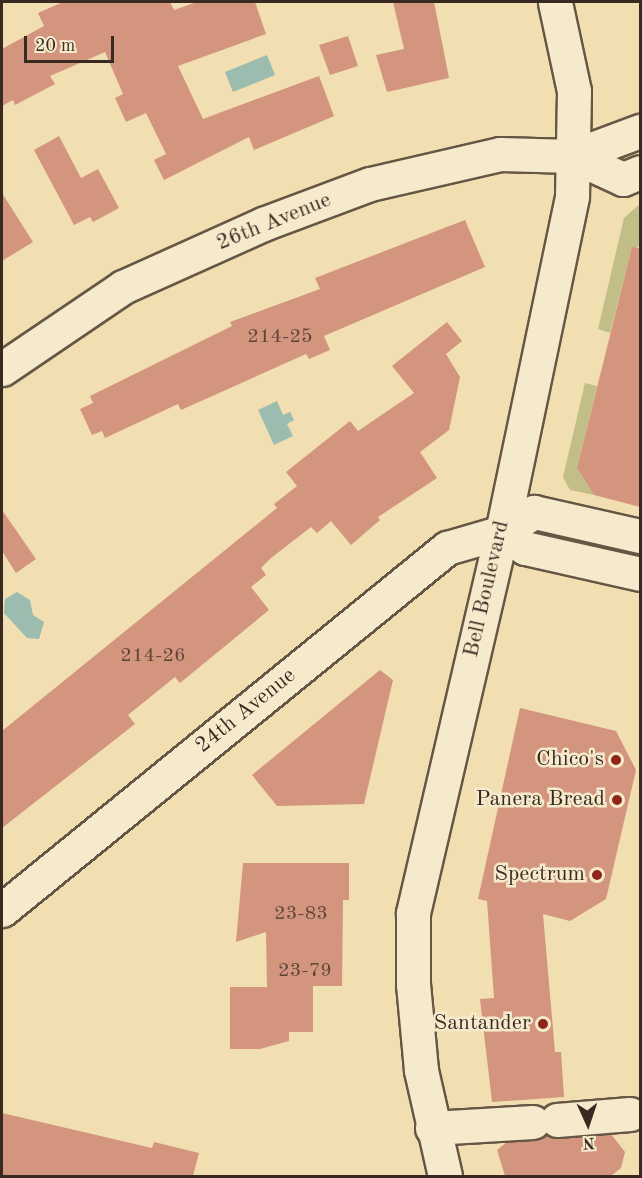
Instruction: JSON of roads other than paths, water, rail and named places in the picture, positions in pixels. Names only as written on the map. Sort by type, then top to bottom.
[{"type":"street","name":"Bell Boulevard","points":[[445,1176],[432,1128],[415,1007],[413,913],[502,532],[573,196],[574,91],[555,2]]},
{"type":"street","name":"26th Avenue","points":[[2,369],[123,287],[263,224],[370,184],[500,154],[573,156],[640,131]]},
{"type":"street","name":"26th Avenue","points":[[573,156],[623,179],[640,172]]},
{"type":"street","name":"24th Avenue","points":[[2,910],[447,548],[502,532],[534,512],[640,536]]},
{"type":"street","points":[[502,532],[525,548],[640,574]]},
{"type":"street","points":[[432,1128],[630,1114]]},
{"type":"place","name":"Chico's","points":[[616,760]]},
{"type":"place","name":"Panera Bread","points":[[617,800]]},
{"type":"place","name":"Spectrum","points":[[597,875]]},
{"type":"place","name":"Santander","points":[[543,1024]]}]
